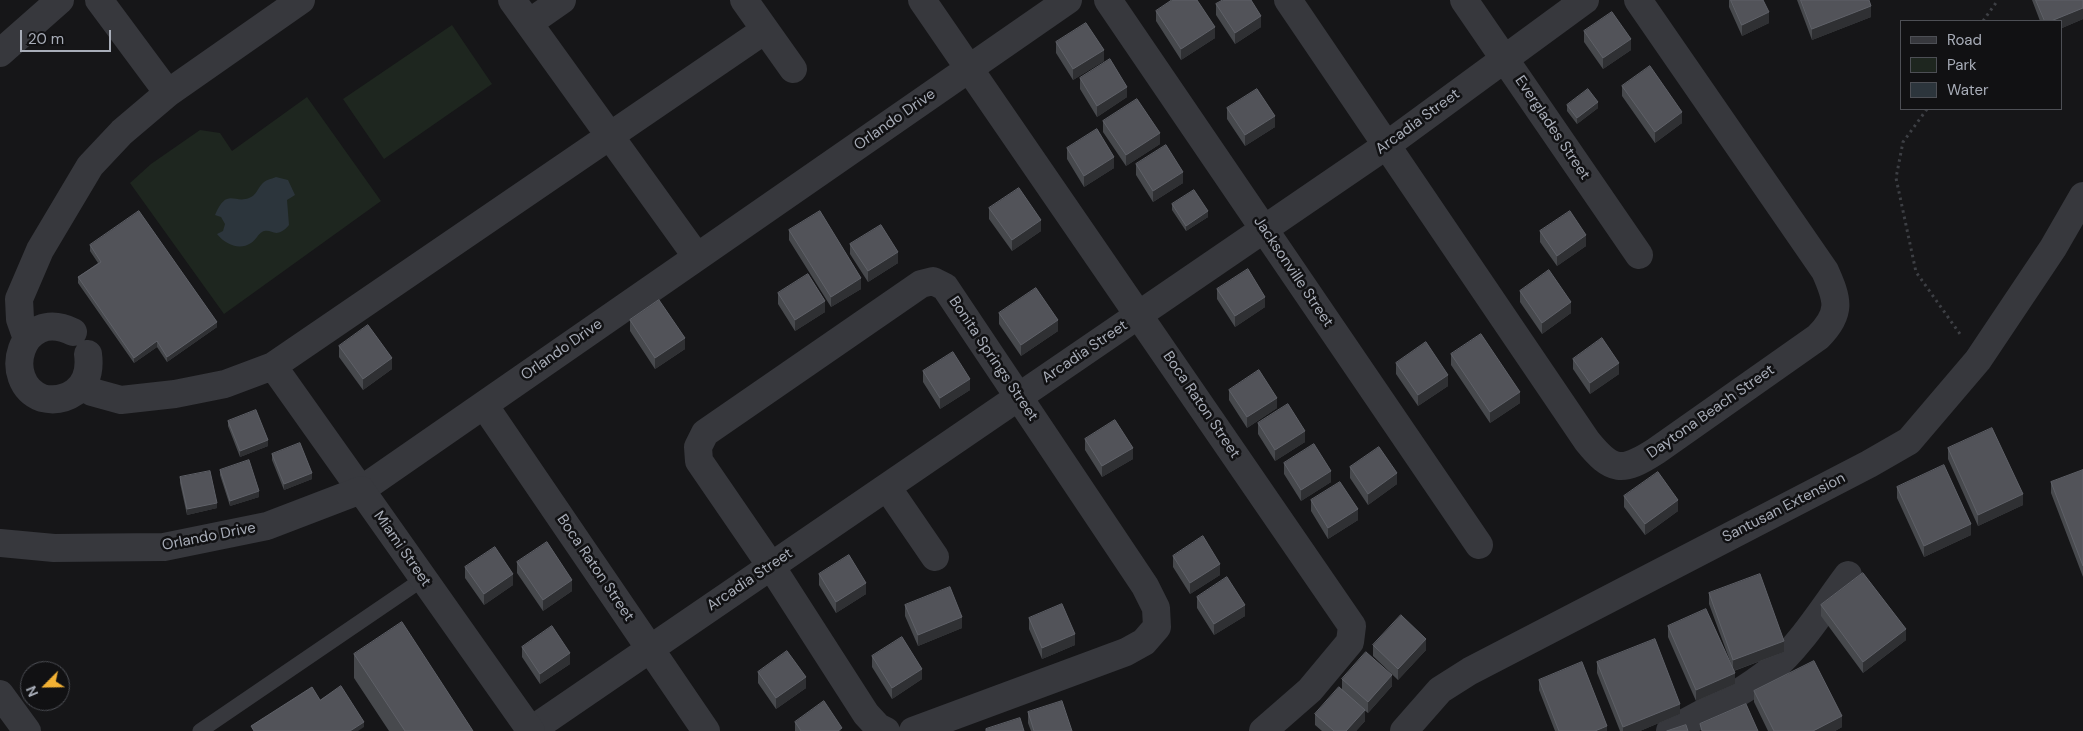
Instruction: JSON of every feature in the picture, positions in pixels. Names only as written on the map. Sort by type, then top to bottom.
[{"type":"street","points":[[0,53],[60,0]]},
{"type":"street","points":[[99,0],[168,93]]},
{"type":"street","points":[[26,336],[9,296],[40,250],[90,166],[122,132],[168,93],[301,0]]},
{"type":"street","points":[[512,0],[697,257]]},
{"type":"street","points":[[529,23],[562,0]]},
{"type":"street","points":[[744,0],[792,69]]},
{"type":"street","name":"Boca Raton Street","points":[[922,0],[1352,626],[1350,642],[1310,690],[1264,731]]},
{"type":"street","name":"Orlando Drive","points":[[0,543],[54,548],[164,547],[267,526],[360,490],[1068,0]]},
{"type":"street","name":"Jacksonville Street","points":[[1108,0],[1479,545]]},
{"type":"street","name":"Daytona Beach Street","points":[[1288,0],[1586,440],[1600,457],[1616,467],[1636,464],[1818,338],[1830,326],[1837,309],[1833,290],[1825,271],[1638,0]]},
{"type":"street","name":"Everglades Street","points":[[1464,0],[1639,255]]},
{"type":"street","name":"Arcadia Street","points":[[530,731],[1388,145],[1585,0]]},
{"type":"street","points":[[82,385],[92,392],[121,400],[175,394],[225,384],[274,366],[765,30]]},
{"type":"street","name":"Santusan Extension","points":[[1404,731],[1440,690],[1470,671],[1870,464],[1908,441],[1978,360],[2053,248],[2083,196]]},
{"type":"street","name":"Bonita Springs Street","points":[[886,731],[878,727],[866,714],[771,566],[699,461],[698,447],[705,434],[921,284],[933,281],[944,287],[1145,586],[1156,608],[1157,627],[1144,642],[1126,652],[912,731]]},
{"type":"street","points":[[73,332],[57,326],[48,326],[26,336],[18,351],[16,368],[23,385],[29,391],[53,400],[70,395],[82,385],[89,371],[88,354]]},
{"type":"street","name":"Miami Street","points":[[274,366],[530,731]]},
{"type":"street","name":"Boca Raton Street","points":[[484,404],[706,731]]},
{"type":"street","points":[[887,487],[935,557]]},
{"type":"street","points":[[1670,731],[1734,697],[1773,669],[1794,647],[1848,575]]},
{"type":"street","points":[[0,694],[27,731]]},
{"type":"lane","points":[[200,731],[423,579]]},
{"type":"path","points":[[1984,20],[1998,0]]},
{"type":"path","points":[[1926,110],[1903,142],[1896,178],[1916,272],[1978,360]]},
{"type":"green space","points":[[452,25],[492,84],[384,159],[343,99]]},
{"type":"green space","points":[[307,97],[381,201],[224,314],[130,183],[151,164],[200,130],[220,133],[232,151]]},
{"type":"water","points":[[276,177],[288,180],[295,195],[287,200],[289,225],[277,233],[262,232],[251,243],[242,246],[232,245],[220,238],[217,234],[223,231],[225,224],[221,217],[215,215],[223,201],[231,198],[244,199],[252,197],[263,183]]},
{"type":"building","points":[[1172,0],[1197,0],[1215,27],[1181,49],[1156,11]]},
{"type":"building","points":[[1223,0],[1251,0],[1261,16],[1235,33],[1216,4]]},
{"type":"building","points":[[1731,0],[1763,0],[1769,12],[1742,25]]},
{"type":"building","points":[[1801,0],[1869,0],[1871,6],[1812,29]]},
{"type":"building","points":[[2036,0],[2083,0],[2083,8],[2053,20],[2045,20]]},
{"type":"building","points":[[1612,12],[1631,39],[1603,58],[1584,31]]},
{"type":"building","points":[[1086,23],[1104,50],[1073,69],[1056,42]]},
{"type":"building","points":[[1110,59],[1127,87],[1097,106],[1080,78]]},
{"type":"building","points":[[1650,66],[1682,112],[1655,132],[1622,86]]},
{"type":"building","points":[[1257,89],[1275,116],[1245,135],[1227,108]]},
{"type":"building","points":[[1588,89],[1598,102],[1577,118],[1567,105]]},
{"type":"building","points":[[1137,99],[1160,133],[1126,155],[1103,121]]},
{"type":"building","points":[[1097,129],[1114,157],[1084,176],[1067,148]]},
{"type":"building","points":[[1166,145],[1183,172],[1153,191],[1136,164]]},
{"type":"building","points":[[1019,188],[1041,220],[1012,240],[989,208]]},
{"type":"building","points":[[1194,190],[1208,211],[1186,226],[1172,204]]},
{"type":"building","points":[[139,211],[217,322],[167,357],[157,341],[134,358],[78,277],[101,262],[90,245]]},
{"type":"building","points":[[820,211],[861,278],[831,297],[789,230]]},
{"type":"building","points":[[1570,211],[1586,235],[1557,256],[1540,231]]},
{"type":"building","points":[[881,225],[898,252],[868,271],[850,244]]},
{"type":"building","points":[[1248,269],[1265,297],[1235,316],[1217,289]]},
{"type":"building","points":[[1549,270],[1571,302],[1542,323],[1520,291]]},
{"type":"building","points":[[808,274],[825,301],[795,320],[778,293]]},
{"type":"building","points":[[1036,288],[1058,320],[1021,345],[999,313]]},
{"type":"building","points":[[659,300],[685,338],[655,358],[630,320]]},
{"type":"building","points":[[368,325],[392,358],[363,379],[339,346]]},
{"type":"building","points":[[1481,334],[1520,392],[1490,412],[1451,354]]},
{"type":"building","points":[[1602,338],[1619,363],[1590,383],[1573,359]]},
{"type":"building","points":[[1426,342],[1448,375],[1418,395],[1396,363]]},
{"type":"building","points":[[953,352],[970,379],[940,398],[923,371]]},
{"type":"building","points":[[1259,370],[1277,398],[1247,417],[1229,390]]},
{"type":"building","points":[[1288,404],[1305,431],[1275,450],[1258,423]]},
{"type":"building","points":[[256,410],[268,440],[240,451],[228,421]]},
{"type":"building","points":[[1115,420],[1133,448],[1102,466],[1085,439]]},
{"type":"building","points":[[1992,428],[2023,494],[1978,515],[1948,448]]},
{"type":"building","points":[[300,443],[312,473],[284,484],[272,454]]},
{"type":"building","points":[[1314,444],[1331,471],[1301,490],[1284,463]]},
{"type":"building","points":[[1379,447],[1397,473],[1368,494],[1350,467]]},
{"type":"building","points":[[249,460],[259,491],[230,501],[220,470]]},
{"type":"building","points":[[1944,465],[1971,524],[1924,546],[1897,487]]},
{"type":"building","points":[[2083,470],[2083,566],[2051,482]]},
{"type":"building","points":[[210,471],[217,503],[187,509],[180,477]]},
{"type":"building","points":[[1658,472],[1678,500],[1645,524],[1624,496]]},
{"type":"building","points":[[1340,482],[1358,509],[1328,528],[1311,500]]},
{"type":"building","points":[[1203,536],[1220,564],[1190,583],[1173,556]]},
{"type":"building","points":[[547,542],[572,580],[543,600],[517,562]]},
{"type":"building","points":[[495,547],[513,574],[484,594],[465,567]]},
{"type":"building","points":[[849,555],[866,583],[836,602],[819,574]]},
{"type":"building","points":[[1863,573],[1906,629],[1863,662],[1821,605]]},
{"type":"building","points":[[1760,574],[1784,641],[1733,660],[1709,593]]},
{"type":"building","points":[[1227,577],[1245,605],[1214,624],[1197,597]]},
{"type":"building","points":[[950,587],[962,617],[918,635],[905,605]]},
{"type":"building","points":[[1062,604],[1075,634],[1042,648],[1029,618]]},
{"type":"building","points":[[1706,609],[1735,673],[1696,690],[1668,626]]},
{"type":"building","points":[[1401,615],[1426,639],[1398,669],[1373,645]]},
{"type":"building","points":[[402,622],[473,731],[405,731],[354,654]]},
{"type":"building","points":[[552,626],[570,653],[540,674],[522,647]]},
{"type":"building","points":[[902,637],[922,669],[892,688],[872,656]]},
{"type":"building","points":[[1655,639],[1680,704],[1623,727],[1597,662]]},
{"type":"building","points":[[787,651],[806,677],[776,698],[758,672]]},
{"type":"building","points":[[1366,652],[1392,675],[1368,702],[1342,679]]},
{"type":"building","points":[[1814,661],[1842,716],[1813,731],[1774,731],[1754,691]]},
{"type":"building","points":[[1582,662],[1607,726],[1595,731],[1559,731],[1539,680]]},
{"type":"building","points":[[341,686],[364,722],[350,731],[254,731],[251,726],[312,687],[320,700]]},
{"type":"building","points":[[1339,687],[1365,710],[1346,731],[1334,731],[1315,714]]},
{"type":"building","points":[[824,701],[842,728],[838,731],[801,731],[795,722]]},
{"type":"building","points":[[1062,701],[1072,731],[1034,731],[1028,712]]},
{"type":"building","points":[[1746,704],[1758,731],[1702,731],[1700,724]]},
{"type":"building","points":[[1020,718],[1024,731],[986,731],[986,729]]},
{"type":"building","points":[[1686,725],[1688,731],[1667,731]]}]
